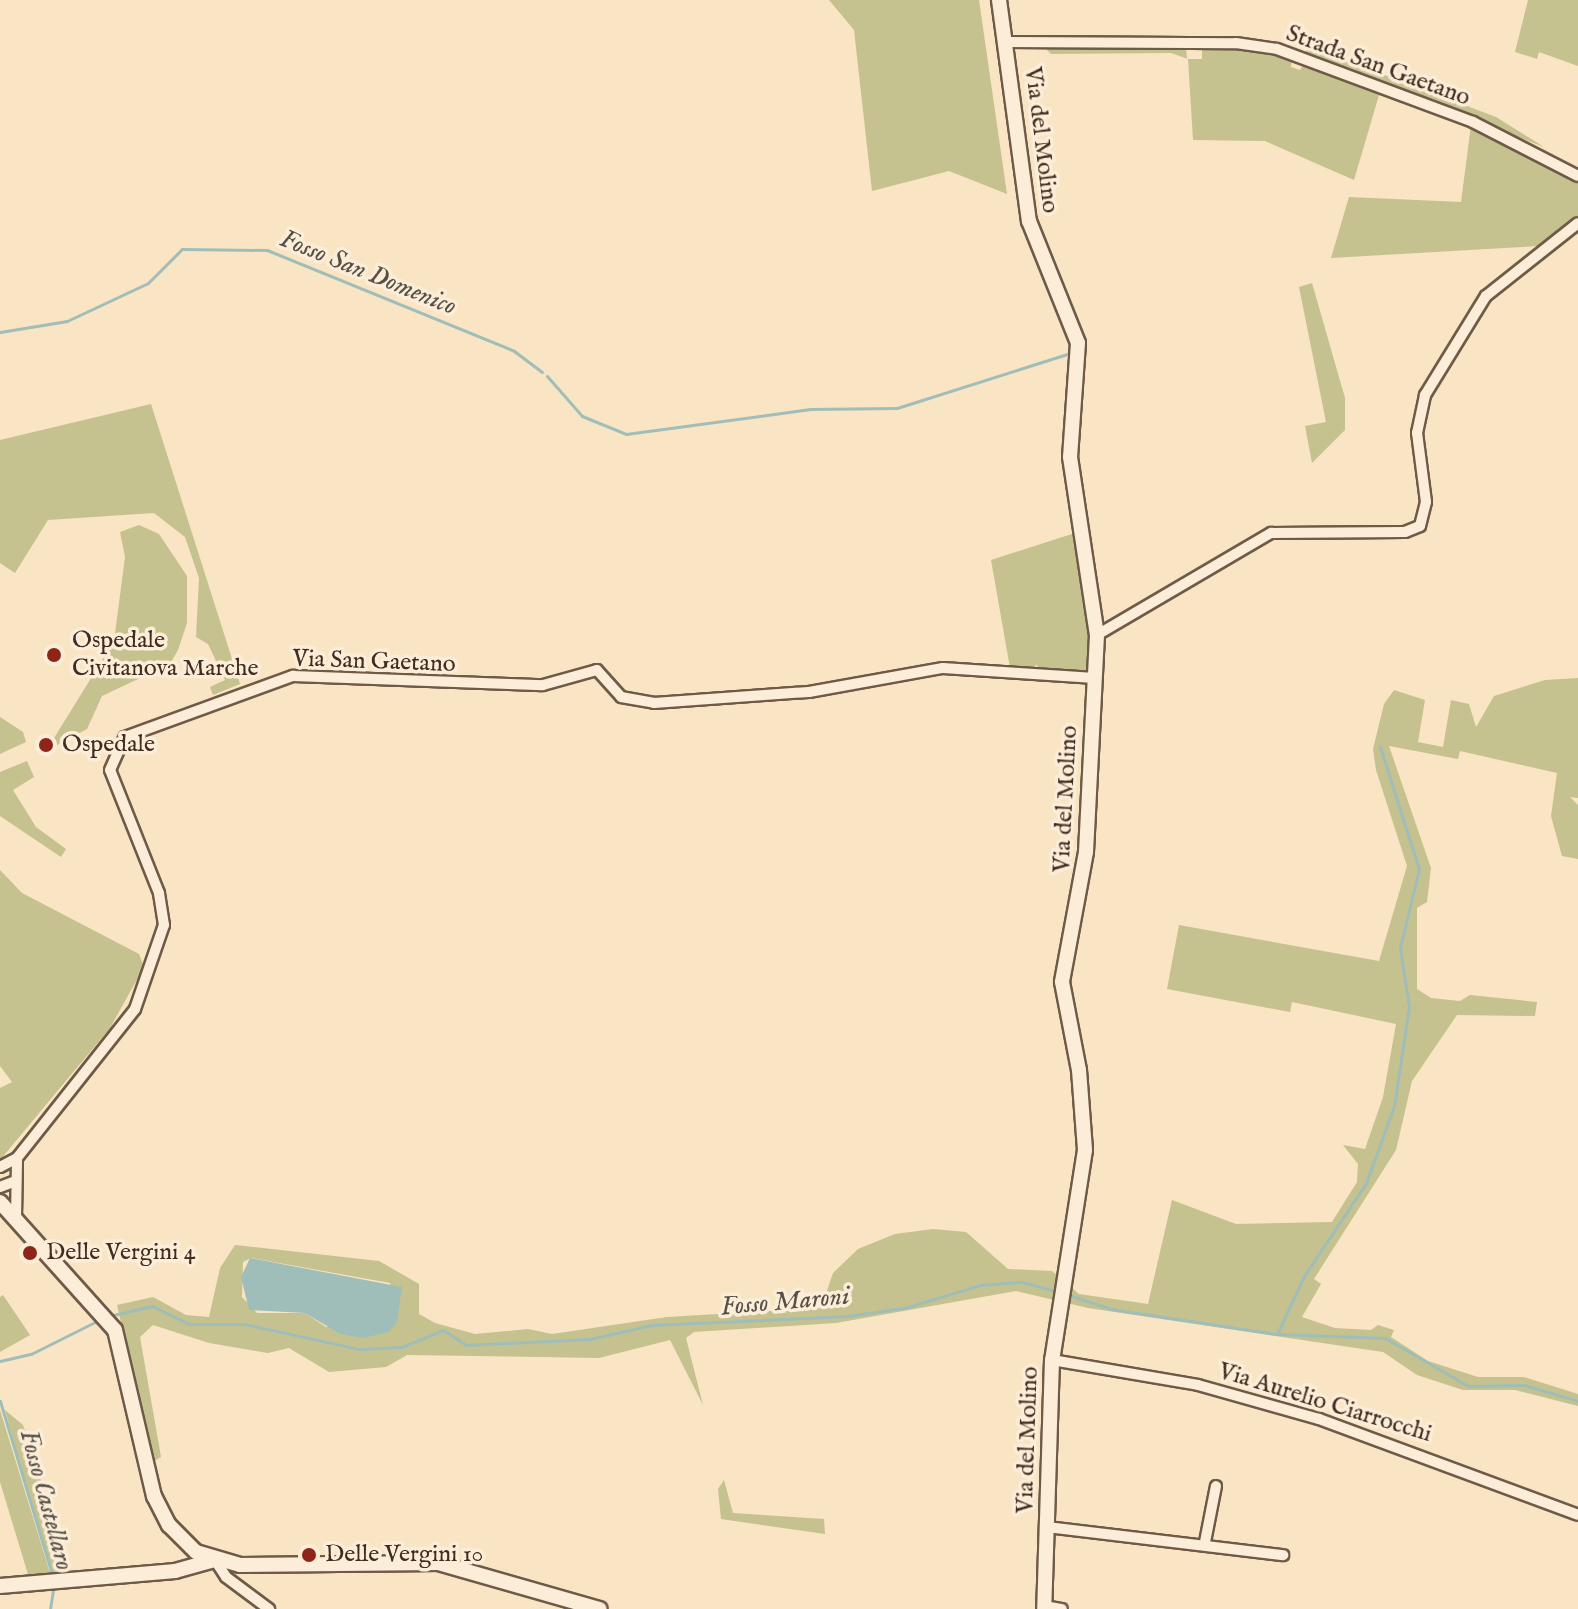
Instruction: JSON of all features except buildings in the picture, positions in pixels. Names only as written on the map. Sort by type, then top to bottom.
[{"type":"street","name":"Via del Molino","points":[[999,0],[1029,221],[1078,343],[1079,364],[1070,457],[1097,635],[1086,852],[1062,982],[1079,1070],[1085,1150],[1052,1360],[1044,1608]]},
{"type":"street","name":"Strada San Gaetano","points":[[1007,42],[1236,43],[1277,49],[1473,122],[1578,176]]},
{"type":"street","points":[[1097,635],[1271,533],[1405,532],[1420,526],[1427,510],[1418,420],[1425,395],[1486,296],[1578,223]]},
{"type":"street","name":"Via San Gaetano","points":[[17,1223],[13,1182],[17,1158],[49,1110],[135,1009],[164,925],[159,893],[110,770],[125,737],[293,676],[543,685],[597,670],[621,697],[654,703],[809,692],[943,668],[1095,678]]},
{"type":"street","name":"Via San Gaetano","points":[[0,1167],[17,1158]]},
{"type":"street","points":[[0,1187],[13,1182]]},
{"type":"street","points":[[0,1202],[103,1311],[115,1330],[157,1504],[179,1536],[215,1560],[226,1577],[269,1609]]},
{"type":"street","name":"Via Aurelio Ciarrocchi","points":[[1052,1360],[1198,1385],[1307,1415],[1578,1515]]},
{"type":"street","points":[[1205,1542],[1216,1486]]},
{"type":"street","points":[[1047,1527],[1205,1542],[1283,1555]]},
{"type":"street","points":[[0,1586],[175,1571],[215,1560],[438,1563],[600,1609]]},
{"type":"street","points":[[1044,1608],[1062,1609]]},
{"type":"shaded area","points":[[829,0],[979,0],[1007,194],[949,171],[872,191],[854,30]]},
{"type":"shaded area","points":[[1528,0],[1578,0],[1578,66],[1539,52],[1537,59],[1515,52]]},
{"type":"shaded area","points":[[1308,46],[1496,117],[1544,147],[1305,53]]},
{"type":"shaded area","points":[[1045,48],[1186,48],[1187,59],[1171,53],[1051,54]]},
{"type":"shaded area","points":[[1202,49],[1250,50],[1292,58],[1291,67],[1300,70],[1305,62],[1379,95],[1354,180],[1265,141],[1193,140],[1188,59],[1202,59]]},
{"type":"shaded area","points":[[1471,125],[1578,182],[1578,218],[1539,246],[1331,258],[1349,197],[1461,202]]},
{"type":"shaded area","points":[[1312,283],[1345,398],[1345,430],[1312,463],[1305,426],[1326,422],[1299,287]]},
{"type":"shaded area","points":[[151,404],[240,684],[213,695],[210,687],[225,680],[208,644],[196,637],[199,578],[185,537],[154,513],[48,520],[15,573],[0,563],[0,440]]},
{"type":"shaded area","points":[[139,525],[159,534],[187,576],[187,623],[178,650],[170,664],[102,696],[87,729],[46,751],[114,641],[125,557],[120,532]]},
{"type":"shaded area","points":[[1078,532],[1092,633],[1086,674],[1038,670],[1037,664],[1032,671],[1010,668],[991,560]]},
{"type":"shaded area","points":[[1578,678],[1578,798],[1570,797],[1578,805],[1578,859],[1562,856],[1551,816],[1557,773],[1460,751],[1458,759],[1389,746],[1431,868],[1427,902],[1417,908],[1417,989],[1431,998],[1460,1001],[1470,995],[1537,1002],[1535,1016],[1457,1015],[1412,1081],[1396,1150],[1314,1279],[1321,1284],[1302,1317],[1335,1328],[1371,1330],[1378,1325],[1394,1330],[1391,1337],[1428,1361],[1478,1377],[1524,1377],[1578,1394],[1578,1406],[1515,1390],[1463,1390],[1417,1375],[1383,1352],[1088,1308],[1016,1291],[836,1323],[694,1332],[686,1338],[703,1405],[670,1340],[599,1358],[407,1355],[386,1367],[329,1372],[289,1348],[268,1353],[209,1343],[153,1325],[140,1337],[161,1457],[153,1462],[117,1305],[153,1297],[186,1315],[209,1317],[220,1268],[235,1245],[379,1261],[419,1284],[419,1314],[435,1323],[475,1334],[528,1329],[552,1334],[667,1317],[821,1308],[833,1273],[858,1249],[895,1234],[933,1229],[966,1232],[1008,1269],[1052,1271],[1079,1294],[1148,1304],[1172,1200],[1236,1224],[1332,1222],[1357,1182],[1358,1164],[1343,1145],[1365,1149],[1383,1097],[1396,1024],[1292,1002],[1290,1012],[1167,989],[1179,925],[1379,961],[1407,866],[1376,770],[1373,749],[1384,704],[1394,690],[1425,700],[1418,742],[1443,747],[1451,700],[1469,704],[1476,727],[1494,696],[1545,680]],"holes":[[[251,1258],[390,1283],[397,1322],[326,1327],[305,1313],[257,1313],[242,1297],[243,1262]]]},
{"type":"shaded area","points":[[0,717],[23,732],[26,742],[0,754]]},
{"type":"shaded area","points":[[27,761],[34,777],[13,790],[36,827],[66,849],[61,857],[0,816],[0,772]]},
{"type":"shaded area","points":[[0,870],[22,893],[139,954],[144,967],[110,1028],[0,1160],[0,1088],[12,1082],[0,1066]]},
{"type":"shaded area","points":[[3,1295],[30,1335],[0,1352],[0,1297]]},
{"type":"shaded area","points":[[0,1410],[50,1573],[47,1580],[30,1581],[0,1482]]},
{"type":"shaded area","points":[[5,1410],[23,1425],[72,1575],[54,1575],[44,1550]]},
{"type":"shaded area","points":[[724,1480],[733,1513],[824,1519],[825,1534],[721,1519],[718,1489]]},
{"type":"water","points":[[250,1258],[402,1287],[397,1322],[389,1332],[363,1338],[340,1334],[305,1313],[249,1310],[241,1277]]},
{"type":"waterway","name":"Fosso San Domenico","points":[[0,332],[67,321],[148,283],[182,249],[267,250],[514,351],[542,372]]},
{"type":"waterway","name":"Fosso San Domenico","points":[[547,376],[582,416],[626,434],[810,409],[897,408],[1074,352]]},
{"type":"waterway","points":[[1277,1334],[1304,1276],[1366,1183],[1394,1106],[1409,1007],[1400,948],[1419,869],[1380,747]]},
{"type":"waterway","name":"Fosso Maroni","points":[[109,1316],[152,1306],[189,1324],[244,1324],[359,1349],[402,1347],[443,1330],[466,1345],[590,1339],[651,1325],[848,1316],[908,1307],[980,1285],[1022,1282],[1059,1292]]},
{"type":"waterway","name":"Fosso Maroni","points":[[1066,1294],[1111,1309],[1277,1334],[1385,1338],[1468,1386],[1524,1385],[1578,1401]]},
{"type":"waterway","name":"Fosso Maroni","points":[[0,1361],[31,1354],[99,1320]]},
{"type":"waterway","name":"Fosso Castellaro","points":[[0,1401],[53,1578]]},
{"type":"waterway","name":"Fosso Castellaro","points":[[50,1609],[54,1585]]},
{"type":"place","name":"Ospedale Civitanova Marche","points":[[54,655]]},
{"type":"place","name":"Ospedale","points":[[46,745]]},
{"type":"place","name":"Delle Vergini 4","points":[[30,1253]]},
{"type":"place","name":"Delle Vergini 10","points":[[309,1555]]}]
